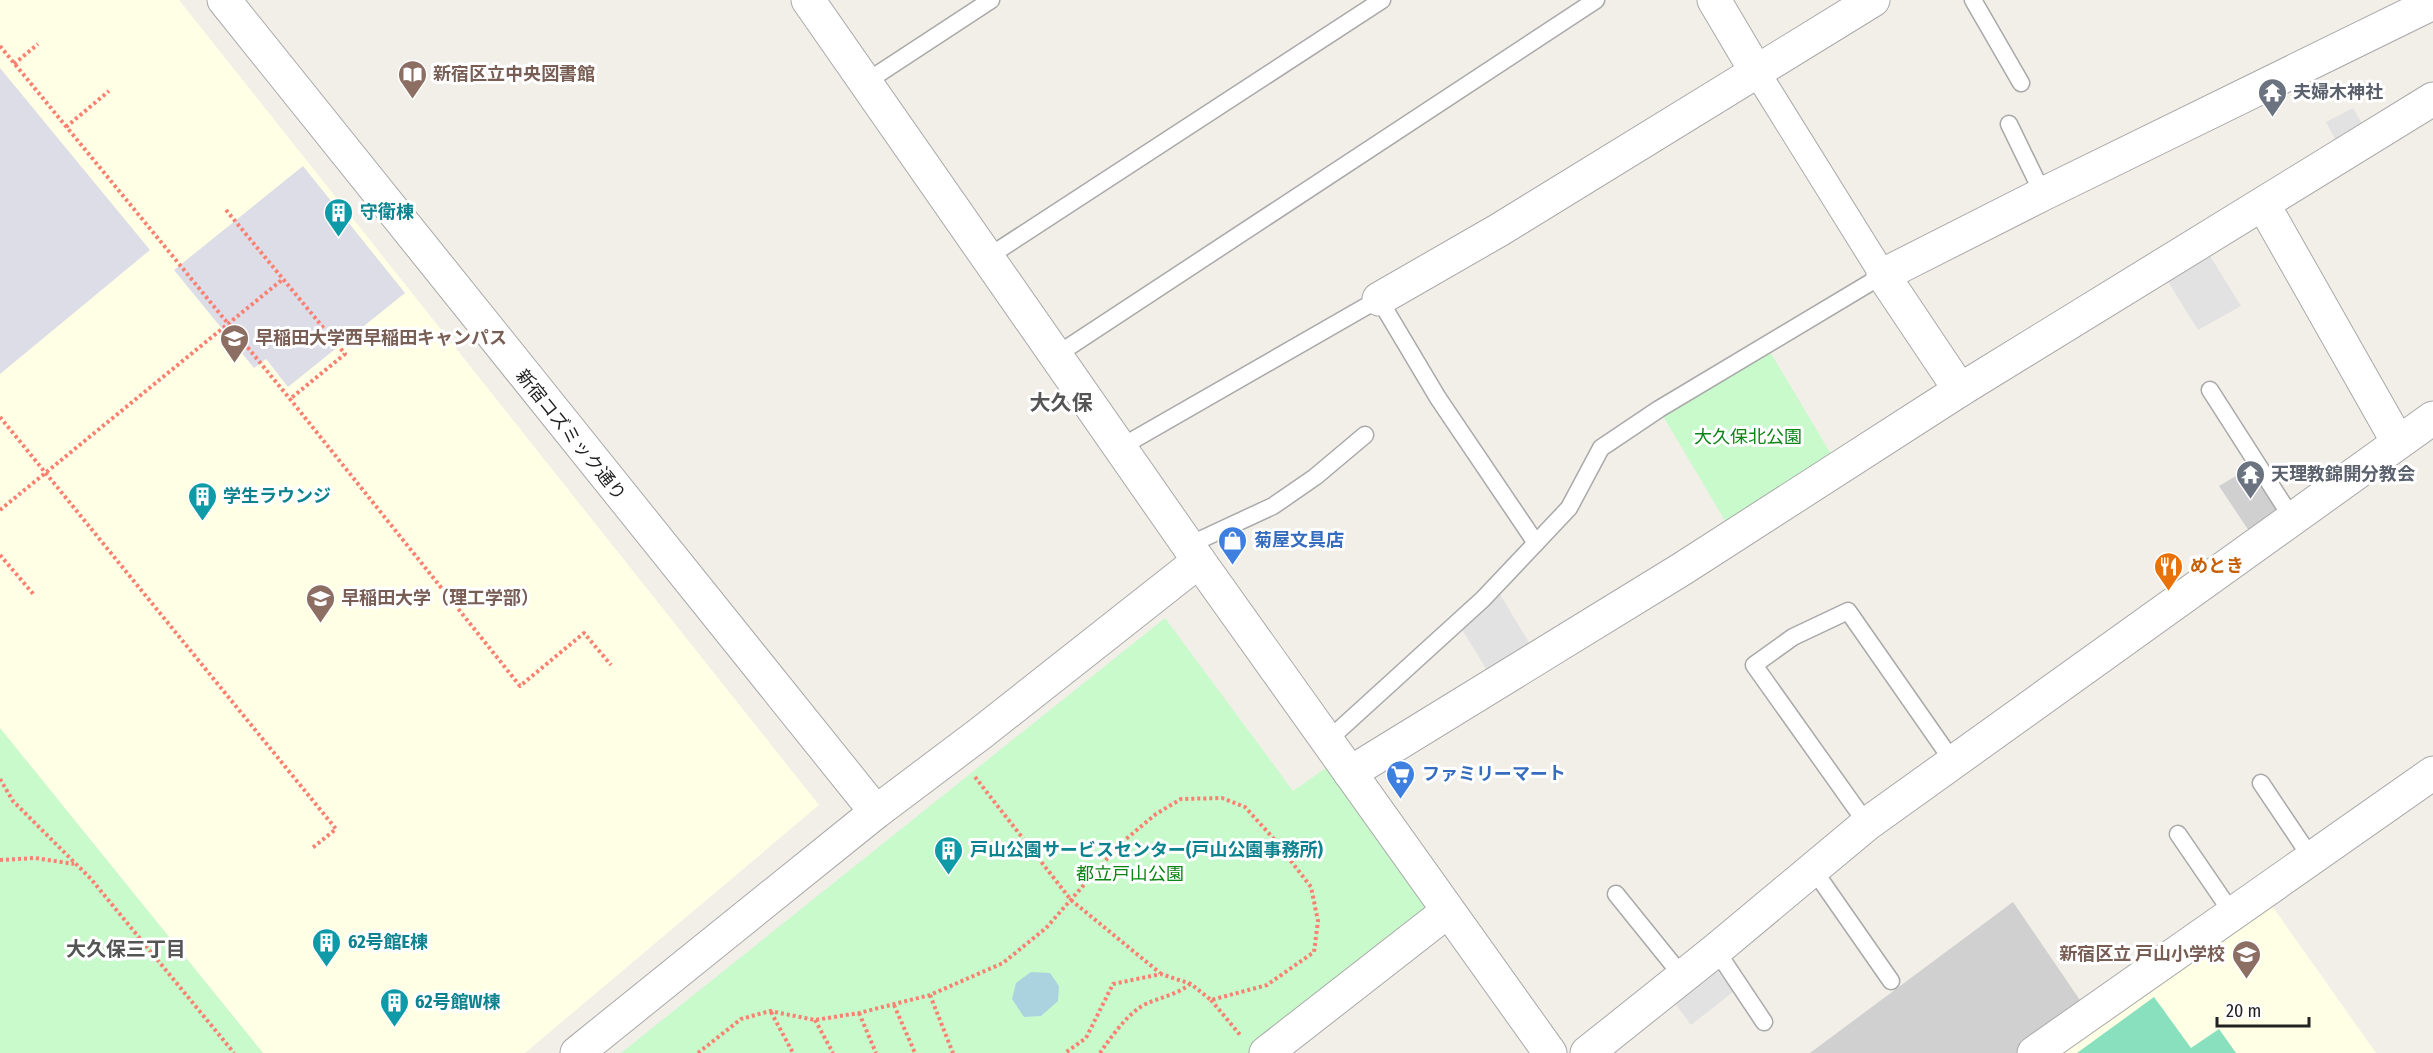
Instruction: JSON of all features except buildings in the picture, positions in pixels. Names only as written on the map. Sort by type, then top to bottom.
[{"type":"street","name":"新宿コズミック通り","points":[[224,0],[668,556],[876,812]]},
{"type":"street","points":[[808,0],[1055,356],[1550,1053]]},
{"type":"street","points":[[1714,0],[1883,276],[1960,390]]},
{"type":"street","points":[[1378,298],[1498,230],[1873,0]]},
{"type":"street","points":[[1883,276],[2043,194],[2433,3]]},
{"type":"street","points":[[1350,773],[1682,569],[1960,390],[2433,99]]},
{"type":"street","points":[[2263,204],[2398,442]]},
{"type":"street","points":[[1587,1053],[1683,977],[1867,824],[2433,418]]},
{"type":"street","points":[[577,1053],[876,812],[955,752],[1194,553]]},
{"type":"street","points":[[2034,1053],[2433,773]]},
{"type":"street","points":[[1257,1049],[1448,911]]},
{"type":"lane","points":[[866,82],[991,0]]},
{"type":"lane","points":[[987,257],[1382,0]]},
{"type":"lane","points":[[1055,356],[1596,0]]},
{"type":"lane","points":[[1973,0],[2021,83]]},
{"type":"lane","points":[[2009,124],[2043,194]]},
{"type":"lane","points":[[1327,741],[1483,599],[1569,508],[1601,448],[1659,409],[1883,276]]},
{"type":"lane","points":[[1121,447],[1378,298],[1438,398],[1536,543]]},
{"type":"lane","points":[[2210,390],[2292,518]]},
{"type":"lane","points":[[1194,553],[1273,506],[1315,477],[1365,435]]},
{"type":"lane","points":[[1867,824],[1754,665],[1793,637],[1848,612],[1954,763]]},
{"type":"lane","points":[[2261,783],[2312,859]]},
{"type":"lane","points":[[2178,834],[2232,913]]},
{"type":"lane","points":[[1813,869],[1891,981]]},
{"type":"lane","points":[[1616,894],[1683,977]]},
{"type":"lane","points":[[1716,950],[1764,1022]]},
{"type":"path","points":[[14,64],[38,44]]},
{"type":"path","points":[[0,46],[290,399],[520,686],[584,633],[611,665]]},
{"type":"path","points":[[66,127],[110,91]]},
{"type":"path","points":[[226,210],[345,354],[290,399]]},
{"type":"path","points":[[0,510],[283,279]]},
{"type":"path","points":[[0,417],[336,829],[311,849]]},
{"type":"path","points":[[0,555],[35,596]]},
{"type":"path","points":[[955,752],[1071,900],[1161,974],[1191,984],[1211,1000],[1257,1049]]},
{"type":"path","points":[[0,779],[12,801],[91,879],[234,1053]]},
{"type":"path","points":[[698,1053],[741,1019],[770,1011],[815,1020],[859,1013],[930,995],[1003,963],[1046,928],[1120,844],[1156,814],[1181,799],[1222,798],[1245,807],[1274,839],[1311,887],[1318,921],[1314,952],[1267,985],[1211,1000]]},
{"type":"path","points":[[0,860],[35,858],[75,864]]},
{"type":"path","points":[[1065,1053],[1086,1038],[1113,984],[1161,974]]},
{"type":"path","points":[[1100,1053],[1114,1032],[1144,1004],[1184,989],[1191,984]]},
{"type":"path","points":[[930,995],[953,1053]]},
{"type":"path","points":[[894,1005],[915,1053]]},
{"type":"path","points":[[770,1011],[793,1053]]},
{"type":"path","points":[[859,1013],[876,1053]]},
{"type":"path","points":[[815,1020],[833,1053]]},
{"type":"shaded area","name":"早稲田大学西早稲田キャンパス","points":[[0,0],[179,0],[819,805],[525,1053],[263,1053],[0,728]]},
{"type":"shaded area","points":[[0,68],[150,250],[0,374]]},
{"type":"shaded area","points":[[2353,108],[2365,129],[2338,145],[2326,122]]},
{"type":"shaded area","points":[[303,166],[405,293],[288,387],[266,359],[254,368],[174,270]]},
{"type":"shaded area","points":[[2205,248],[2241,306],[2198,330],[2164,275]]},
{"type":"shaded area","name":"天理教錦開分教会","points":[[2251,467],[2283,516],[2253,537],[2219,486]]},
{"type":"shaded area","points":[[1498,591],[1531,646],[1488,672],[1460,626]]},
{"type":"shaded area","points":[[2013,902],[2084,1006],[2018,1053],[1810,1053]]},
{"type":"shaded area","name":"新宿区立 戸山小学校","points":[[2272,906],[2376,1053],[2062,1053]]},
{"type":"shaded area","points":[[1710,961],[1733,992],[1691,1025],[1669,995]]},
{"type":"green space","name":"大久保北公園","points":[[1769,350],[1834,459],[1727,524],[1663,416]]},
{"type":"green space","name":"都立戸山公園","points":[[1165,618],[1293,791],[1330,765],[1437,908],[1276,1053],[621,1053]]},
{"type":"green space","points":[[0,728],[263,1053],[0,1053]]},
{"type":"green space","points":[[2154,997],[2191,1048],[2219,1029],[2236,1053],[2077,1053]]},
{"type":"water","points":[[1031,972],[1050,973],[1059,986],[1058,1001],[1041,1016],[1024,1017],[1012,999],[1016,983]]},
{"type":"place","name":"新宿区立中央図書館","points":[[412,100]]},
{"type":"place","name":"夫婦木神社","points":[[2272,118]]},
{"type":"place","name":"守衛棟","points":[[339,238]]},
{"type":"place","name":"早稲田大学西早稲田キャンパス","points":[[234,364]]},
{"type":"place","name":"天理教錦開分教会","points":[[2250,500]]},
{"type":"place","name":"学生ラウンジ","points":[[202,522]]},
{"type":"place","name":"菊屋文具店","points":[[1233,566]]},
{"type":"place","name":"めとき","points":[[2169,592]]},
{"type":"place","name":"早稲田大学（理工学部）","points":[[320,624]]},
{"type":"place","name":"ファミリーマート","points":[[1401,800]]},
{"type":"place","name":"戸山公園サービスセンター(戸山公園事務所)","points":[[949,876]]},
{"type":"place","name":"62号館E棟","points":[[327,968]]},
{"type":"place","name":"新宿区立 戸山小学校","points":[[2246,980]]},
{"type":"place","name":"62号館W棟","points":[[394,1028]]},
{"type":"district","name":"大久保","points":[[1061,403]]},
{"type":"district","name":"大久保三丁目","points":[[126,949]]}]
